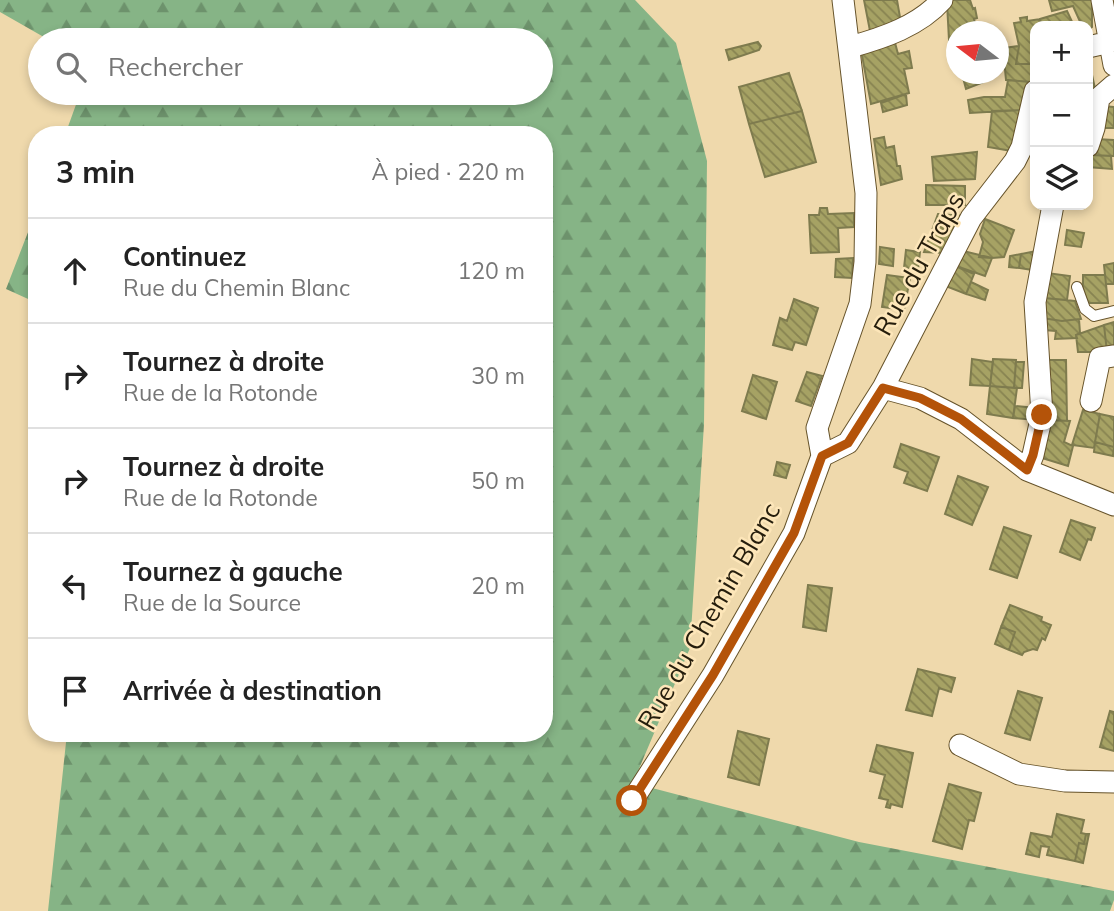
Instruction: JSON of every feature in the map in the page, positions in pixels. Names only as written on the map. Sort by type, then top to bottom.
[{"type":"street","name":"Rue du Chemin Blanc","points":[[632,801],[713,675],[794,533],[822,456],[817,428],[860,304],[865,262],[866,194],[843,0]]},
{"type":"street","points":[[850,47],[875,41],[929,15],[942,0]]},
{"type":"street","points":[[1102,0],[1111,34],[1114,65]]},
{"type":"street","points":[[1093,44],[1111,34]]},
{"type":"street","points":[[1093,131],[1099,98],[1114,85]]},
{"type":"street","name":"Rue du Traps","points":[[822,456],[848,443],[883,388],[971,218],[1019,154],[1030,111]]},
{"type":"street","points":[[1027,470],[1042,415],[1035,302],[1052,210]]},
{"type":"street","points":[[1091,401],[1100,358],[1114,356]]},
{"type":"street","points":[[883,388],[920,398],[961,419],[1027,470],[1114,505]]},
{"type":"street","points":[[960,745],[1019,774],[1065,781],[1114,782]]},
{"type":"lane","points":[[1077,287],[1085,309],[1094,316],[1114,311]]},
{"type":"green space","points":[[0,0],[635,0],[676,43],[707,161],[704,424],[690,648],[633,783],[859,842],[1114,891],[1110,911],[48,911],[66,742],[553,742],[553,126],[68,126],[76,105],[553,105],[553,28],[28,28],[0,12]]},
{"type":"green space","points":[[28,232],[28,299],[6,289]]},
{"type":"building","points":[[864,0],[897,0],[901,23],[871,36]]},
{"type":"building","points":[[951,0],[970,0],[977,18],[974,21],[948,21],[947,3]]},
{"type":"building","points":[[1049,0],[1092,0],[1092,21],[1080,21],[1073,6],[1052,11]]},
{"type":"building","points":[[1067,11],[1072,21],[1041,21]]},
{"type":"building","points":[[1020,18],[1041,21],[1030,21],[1030,64],[1016,64],[1019,46],[1014,23],[1021,22]]},
{"type":"building","points":[[894,39],[898,54],[909,51],[912,68],[904,69],[909,93],[871,104],[861,50]]},
{"type":"building","points":[[758,42],[761,46],[759,50],[729,60],[726,50]]},
{"type":"building","points":[[1019,46],[1016,64],[1030,64],[1030,82],[1009,80],[1009,47]]},
{"type":"building","points":[[789,73],[802,111],[749,124],[739,87]]},
{"type":"building","points":[[1009,80],[1030,82],[1022,110],[970,113],[968,100],[1005,97]]},
{"type":"building","points":[[965,84],[979,84],[966,89]]},
{"type":"building","points":[[906,94],[907,105],[883,112],[881,103]]},
{"type":"building","points":[[1102,106],[1114,107],[1114,128],[1100,128]]},
{"type":"building","points":[[1022,110],[1012,151],[988,147],[992,111]]},
{"type":"building","points":[[802,111],[816,162],[765,177],[749,124]]},
{"type":"building","points":[[884,137],[886,148],[894,146],[902,179],[881,185],[874,139]]},
{"type":"building","points":[[1096,139],[1114,140],[1114,156],[1093,155]]},
{"type":"building","points":[[977,152],[975,179],[934,181],[932,157]]},
{"type":"building","points":[[1093,155],[1111,156],[1112,169],[1093,167]]},
{"type":"building","points":[[926,185],[965,186],[965,205],[926,205]]},
{"type":"building","points":[[820,208],[827,208],[828,214],[854,213],[854,227],[838,228],[839,252],[811,253],[809,215],[819,215]]},
{"type":"building","points":[[938,214],[963,216],[945,253],[924,252]]},
{"type":"building","points":[[985,219],[1014,230],[1004,257],[979,257],[983,242],[980,234]]},
{"type":"building","points":[[1067,230],[1084,233],[1081,247],[1065,245]]},
{"type":"building","points":[[880,247],[894,249],[893,266],[879,264]]},
{"type":"building","points":[[906,250],[920,252],[918,270],[904,268]]},
{"type":"building","points":[[959,250],[992,258],[985,276],[953,265]]},
{"type":"building","points":[[1036,251],[1033,270],[1019,268],[1021,254]]},
{"type":"building","points":[[1021,254],[1019,268],[1009,267],[1010,256]]},
{"type":"building","points":[[853,258],[852,278],[835,277],[836,259]]},
{"type":"building","points":[[1114,263],[1114,284],[1106,284],[1104,265]]},
{"type":"building","points":[[953,265],[974,274],[966,294],[943,285]]},
{"type":"building","points":[[1047,273],[1070,276],[1067,300],[1044,298]]},
{"type":"building","points":[[887,275],[910,278],[904,310],[882,307]]},
{"type":"building","points":[[1083,275],[1105,275],[1108,303],[1088,303],[1083,288]]},
{"type":"building","points":[[971,282],[988,290],[985,300],[966,294]]},
{"type":"building","points":[[1044,298],[1075,301],[1081,319],[1062,321],[1042,318]]},
{"type":"building","points":[[794,299],[818,308],[806,345],[795,342],[792,350],[773,345],[780,318],[787,321]]},
{"type":"building","points":[[1042,318],[1062,321],[1079,319],[1080,333],[1076,335],[1077,338],[1055,339],[1056,331],[1044,330]]},
{"type":"building","points":[[1114,322],[1114,351],[1107,352],[1104,325]]},
{"type":"building","points":[[1104,325],[1107,352],[1078,352],[1076,335]]},
{"type":"building","points":[[972,359],[993,362],[990,386],[970,385]]},
{"type":"building","points":[[993,359],[1016,360],[1014,388],[990,386]]},
{"type":"building","points":[[1047,360],[1066,360],[1067,421],[1050,420]]},
{"type":"building","points":[[1016,362],[1024,362],[1022,388],[1014,388]]},
{"type":"building","points":[[807,372],[822,376],[811,406],[796,401]]},
{"type":"building","points":[[753,375],[777,382],[766,419],[742,411]]},
{"type":"building","points":[[990,386],[1017,388],[1013,418],[987,414]]},
{"type":"building","points":[[1015,406],[1036,408],[1036,420],[1013,418]]},
{"type":"building","points":[[1083,410],[1100,414],[1094,448],[1072,445]]},
{"type":"building","points":[[1100,414],[1114,417],[1114,447],[1095,442]]},
{"type":"building","points":[[1046,420],[1070,421],[1064,442],[1073,446],[1068,466],[1042,458]]},
{"type":"building","points":[[1095,442],[1114,447],[1113,456],[1094,452]]},
{"type":"building","points":[[901,444],[939,457],[927,491],[904,483],[908,472],[894,467]]},
{"type":"building","points":[[777,462],[790,465],[786,478],[774,475]]},
{"type":"building","points":[[958,476],[988,487],[972,525],[945,514]]},
{"type":"building","points":[[1071,520],[1095,528],[1080,560],[1060,552]]},
{"type":"building","points":[[1004,527],[1031,536],[1017,578],[990,569]]},
{"type":"building","points":[[808,585],[832,588],[826,631],[803,627]]},
{"type":"building","points":[[1010,605],[1042,617],[1041,621],[1051,625],[1037,650],[1024,652],[1022,655],[1009,650],[1015,632],[1001,627]]},
{"type":"building","points":[[1001,627],[1015,632],[1009,650],[995,644]]},
{"type":"building","points":[[918,669],[955,678],[951,692],[939,688],[932,716],[906,710]]},
{"type":"building","points":[[1018,691],[1042,698],[1030,740],[1005,733]]},
{"type":"building","points":[[1110,711],[1114,712],[1114,751],[1100,747]]},
{"type":"building","points":[[738,731],[769,739],[759,785],[728,777]]},
{"type":"building","points":[[877,745],[913,753],[902,807],[891,804],[890,808],[886,807],[888,800],[879,798],[885,775],[870,771]]},
{"type":"building","points":[[949,784],[981,793],[974,821],[969,820],[962,849],[933,841]]},
{"type":"building","points":[[1057,814],[1084,820],[1081,833],[1086,834],[1084,844],[1079,843],[1075,861],[1047,855],[1049,847],[1041,846],[1039,857],[1026,854],[1031,833],[1052,837]]},
{"type":"building","points":[[1086,834],[1089,834],[1083,863],[1075,861],[1079,843],[1084,844]]},
{"type":"route","points":[[632,801],[713,675],[794,533],[822,456],[848,443],[883,388],[920,398],[961,419],[1027,470],[1042,415]]}]
